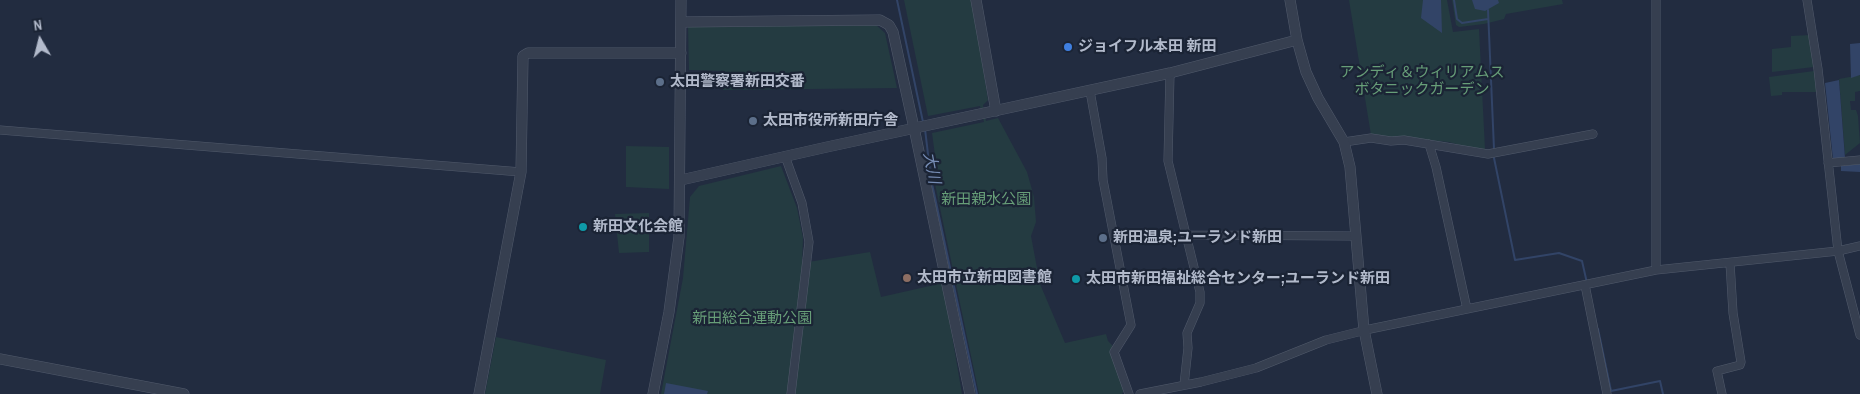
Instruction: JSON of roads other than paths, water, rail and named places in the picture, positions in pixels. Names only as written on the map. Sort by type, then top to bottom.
[{"type":"street","points":[[653,394],[675,276],[681,180],[681,0]]},
{"type":"street","points":[[976,0],[996,111]]},
{"type":"street","points":[[1290,0],[1297,40],[1311,84],[1344,142],[1350,167],[1364,330],[1378,394]]},
{"type":"street","points":[[1656,0],[1656,270]]},
{"type":"street","points":[[1807,0],[1818,69],[1838,251],[1860,335]]},
{"type":"street","points":[[681,22],[885,22],[893,32],[916,128],[970,394]]},
{"type":"street","points":[[681,180],[1170,74],[1297,40]]},
{"type":"street","points":[[478,394],[521,172],[522,58],[524,54],[681,53]]},
{"type":"street","points":[[1170,74],[1168,161],[1199,288],[1200,303],[1187,334],[1188,348],[1184,385]]},
{"type":"street","points":[[1090,91],[1102,158],[1103,180],[1131,325],[1114,352],[1129,394]]},
{"type":"street","points":[[0,130],[521,172]]},
{"type":"street","points":[[1344,142],[1372,138],[1391,141],[1404,140],[1488,154],[1593,134]]},
{"type":"street","points":[[1429,144],[1436,167],[1467,309]]},
{"type":"street","points":[[785,156],[803,208],[810,242],[791,394]]},
{"type":"street","points":[[1828,163],[1860,160]]},
{"type":"street","points":[[1185,235],[1355,236]]},
{"type":"street","points":[[1140,394],[1256,368],[1326,340],[1364,330],[1656,270],[1838,251],[1860,246]]},
{"type":"street","points":[[1722,394],[1717,371],[1740,365],[1741,362],[1733,314],[1730,263]]},
{"type":"street","points":[[1585,285],[1607,394]]},
{"type":"street","points":[[0,359],[184,394]]},
{"type":"water","points":[[1423,0],[1441,0],[1442,33],[1421,18]]},
{"type":"water","points":[[1472,0],[1498,0],[1499,3],[1485,11],[1475,9]]},
{"type":"water","points":[[1860,43],[1860,75],[1851,78],[1850,44]]},
{"type":"water","points":[[1839,80],[1845,158],[1833,159],[1825,83]]},
{"type":"water","points":[[1860,164],[1860,172],[1841,171],[1841,166]]},
{"type":"water","points":[[666,383],[708,391],[707,394],[664,394]]},
{"type":"waterway","name":"大川","points":[[897,0],[923,122]]},
{"type":"waterway","points":[[1454,0],[1457,19],[1462,23],[1488,19]]},
{"type":"waterway","points":[[1488,10],[1494,149]]},
{"type":"waterway","name":"大川","points":[[925,129],[931,179],[977,394]]},
{"type":"waterway","points":[[1494,158],[1515,260],[1559,253],[1582,261],[1587,283]]},
{"type":"waterway","points":[[1598,329],[1611,391],[1660,381],[1663,394]]},
{"type":"place","name":"ジョイフル本田 新田","points":[[1068,47]]},
{"type":"place","name":"太田警察署新田交番","points":[[660,82]]},
{"type":"place","name":"太田市役所新田庁舎","points":[[753,121]]},
{"type":"place","name":"新田文化会館","points":[[583,227]]},
{"type":"place","name":"新田温泉;ユーランド新田","points":[[1103,238]]},
{"type":"place","name":"太田市立新田図書館","points":[[907,278]]},
{"type":"place","name":"太田市新田福祉総合センター;ユーランド新田","points":[[1076,279]]},
{"type":"park label","name":"アンディ＆ウィリアムス ボタニックガーデン","points":[[1422,82]]},
{"type":"park label","name":"新田親水公園","points":[[986,200]]},
{"type":"park label","name":"新田総合運動公園","points":[[752,319]]}]
